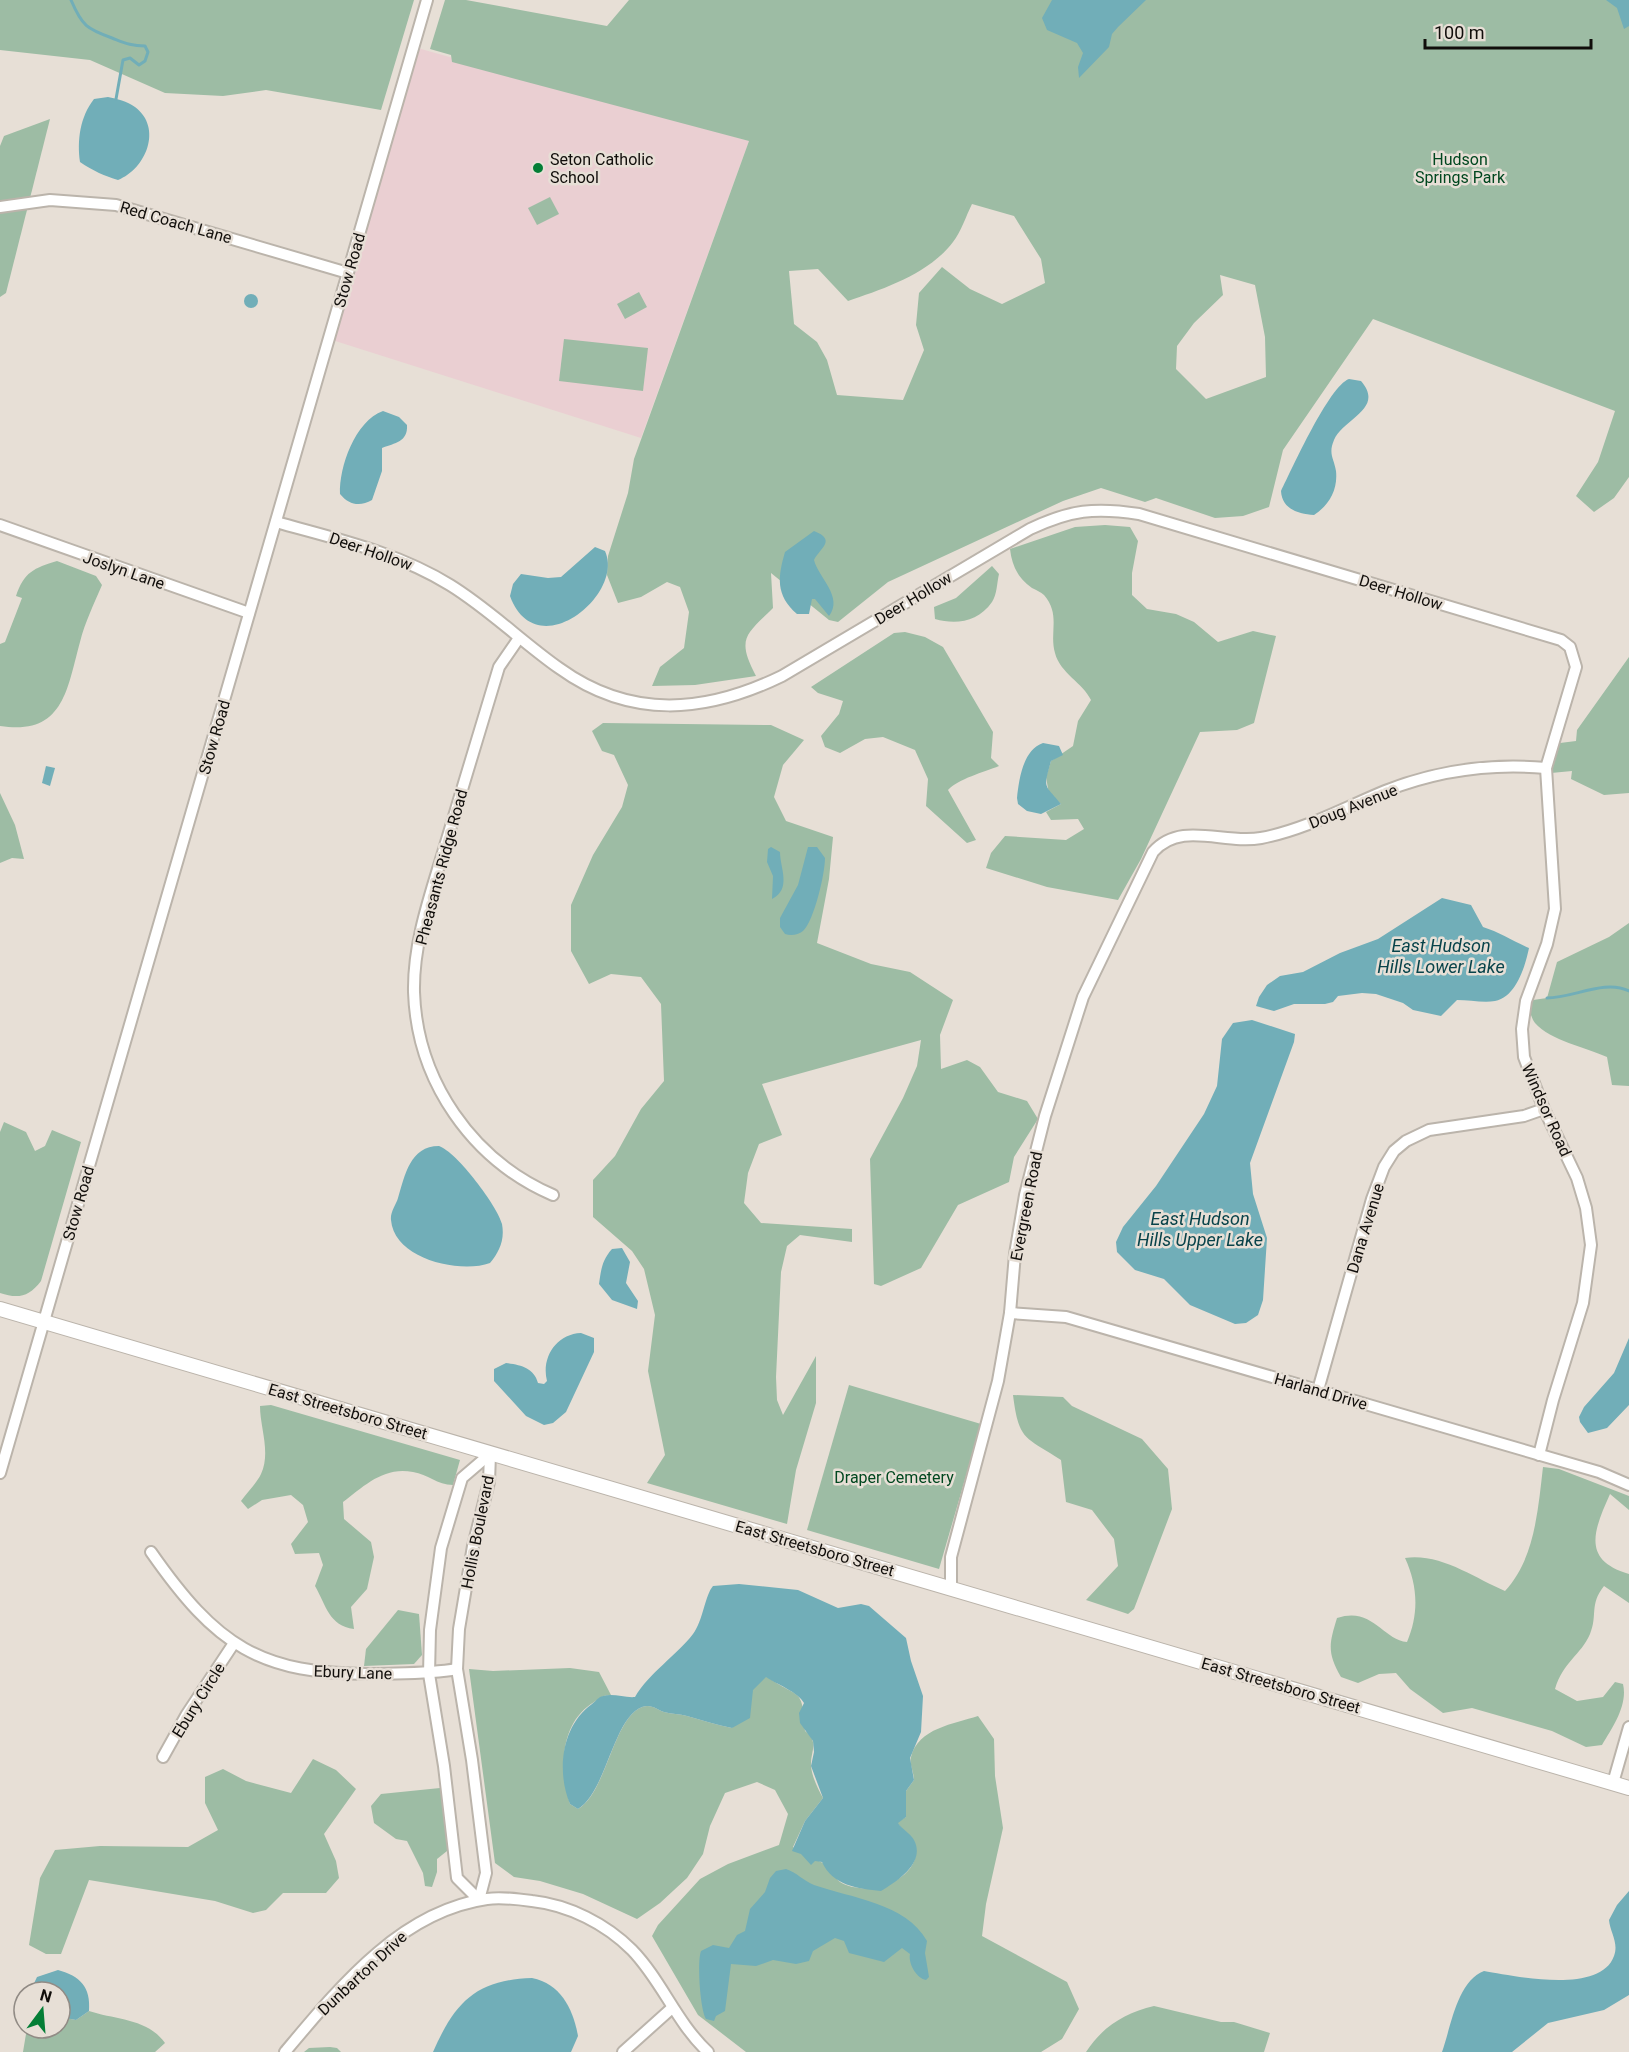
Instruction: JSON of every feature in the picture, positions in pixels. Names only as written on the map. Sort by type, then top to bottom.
[{"type":"main road","name":"East Streetsboro Street","points":[[0,1309],[1629,1788]]},
{"type":"street","name":"Stow Road","points":[[0,1473],[427,0]]},
{"type":"street","name":"Red Coach Lane","points":[[0,207],[50,200],[116,205],[348,273]]},
{"type":"street","name":"Deer Hollow","points":[[276,522],[382,551],[417,566],[452,586],[560,670],[610,695],[670,706],[717,702],[748,692],[782,676],[1030,529],[1059,515],[1114,510],[1139,514],[1561,640],[1575,657]]},
{"type":"street","name":"Joslyn Lane","points":[[0,525],[249,613]]},
{"type":"street","name":"Pheasants Ridge Road","points":[[519,638],[498,667],[425,915],[417,957],[414,993],[419,1031],[426,1057],[445,1099],[461,1124],[476,1143],[520,1179],[553,1196]]},
{"type":"street","name":"Windsor Road","points":[[1539,1455],[1553,1400],[1583,1303],[1591,1245],[1586,1208],[1577,1178],[1544,1109],[1524,1058],[1522,1029],[1526,1001],[1547,944],[1555,909],[1546,768],[1576,667],[1575,657]]},
{"type":"street","name":"Doug Avenue","points":[[1161,843],[1181,835],[1237,841],[1262,838],[1302,826],[1388,790],[1431,777],[1484,768],[1546,768]]},
{"type":"street","name":"Evergreen Road","points":[[951,1588],[951,1557],[995,1392],[1010,1313],[1025,1196],[1069,1037],[1083,997],[1153,852],[1161,843]]},
{"type":"street","name":"Dana Avenue","points":[[1318,1390],[1372,1199],[1384,1167],[1394,1151],[1406,1141],[1429,1130],[1524,1116],[1544,1109]]},
{"type":"street","name":"Harland Drive","points":[[1010,1313],[1066,1317],[1599,1472],[1629,1485]]},
{"type":"street","name":"Hollis Boulevard","points":[[479,1900],[486,1873],[472,1760],[457,1669],[459,1629],[473,1546],[489,1482],[490,1454]]},
{"type":"street","name":"Hollis Boulevard","points":[[479,1900],[457,1878],[444,1766],[429,1674],[430,1630],[441,1548],[462,1478],[490,1454]]},
{"type":"street","name":"Ebury Lane","points":[[151,1552],[198,1613],[234,1643],[270,1660],[316,1672],[429,1674],[457,1669]]},
{"type":"street","name":"Ebury Circle","points":[[163,1757],[187,1714],[234,1643]]},
{"type":"street","points":[[1613,1783],[1629,1727]]},
{"type":"street","name":"Dunbarton Drive","points":[[285,2052],[321,2009],[406,1929],[438,1914],[479,1900],[508,1898],[540,1902],[584,1916],[615,1936],[632,1950],[648,1969],[672,2008],[708,2052]]},
{"type":"street","points":[[623,2052],[672,2008]]},
{"type":"shaded area","points":[[414,47],[749,141],[641,438],[329,339]]},
{"type":"green space","points":[[0,0],[414,0],[381,110],[266,90],[223,96],[165,93],[90,60],[0,50]]},
{"type":"green space","name":"Hudson Springs Park","points":[[445,0],[466,0],[607,26],[629,0],[1629,0],[1629,477],[1614,498],[1594,512],[1576,496],[1598,462],[1615,411],[1373,319],[1283,450],[1269,507],[1243,516],[1215,518],[1156,498],[1145,502],[1101,488],[1063,501],[888,582],[838,622],[829,620],[771,573],[773,608],[750,631],[745,645],[756,676],[695,685],[652,686],[660,667],[684,648],[689,612],[680,587],[667,582],[641,597],[618,603],[607,575],[608,556],[628,493],[634,459],[749,141],[452,62],[451,55],[430,49]],"holes":[[[972,204],[1014,216],[1041,259],[1045,283],[1002,304],[970,289],[942,267],[919,293],[916,325],[924,350],[903,400],[837,395],[827,360],[817,342],[794,324],[789,271],[818,269],[848,301],[876,291],[918,272],[943,253],[958,234]],[[1220,275],[1255,285],[1265,337],[1266,377],[1206,399],[1176,369],[1177,346],[1194,323],[1223,295]]]},
{"type":"green space","points":[[50,119],[6,293],[0,297],[0,146],[4,136]]},
{"type":"green space","points":[[550,197],[559,214],[537,225],[528,208]]},
{"type":"green space","points":[[639,292],[647,307],[625,319],[617,304]]},
{"type":"green space","points":[[564,339],[648,348],[643,391],[559,381]]},
{"type":"green space","points":[[1105,525],[1130,527],[1138,541],[1132,573],[1132,595],[1147,609],[1176,614],[1194,622],[1218,642],[1253,631],[1276,636],[1254,723],[1237,730],[1200,732],[1141,859],[1118,900],[1047,887],[986,868],[991,853],[1005,836],[1066,840],[1084,829],[1078,819],[1051,820],[1046,812],[1061,804],[1049,794],[1046,777],[1051,761],[1073,746],[1078,721],[1091,700],[1058,660],[1055,653],[1053,617],[1049,602],[1044,595],[1019,576],[1012,561],[1010,549],[1075,527]]},
{"type":"green space","points":[[57,561],[96,576],[102,585],[84,627],[66,692],[50,716],[38,724],[21,727],[0,726],[0,644],[5,642],[22,598],[16,596],[26,576],[42,566]]},
{"type":"green space","points":[[992,566],[999,574],[995,596],[986,609],[973,618],[959,622],[935,619],[934,607],[956,598]]},
{"type":"green space","points":[[905,632],[925,637],[943,647],[993,732],[991,758],[999,766],[965,779],[948,790],[976,840],[967,843],[926,806],[928,779],[915,750],[883,737],[865,739],[840,753],[825,747],[821,736],[839,714],[843,701],[818,693],[811,687],[894,633]]},
{"type":"green space","points":[[1629,657],[1629,793],[1604,795],[1571,779],[1572,771],[1551,773],[1560,743],[1576,741],[1577,730]]},
{"type":"green space","points":[[603,723],[771,725],[804,740],[783,765],[774,797],[786,821],[833,837],[829,879],[817,943],[871,964],[910,972],[953,1000],[940,1035],[941,1069],[967,1060],[980,1067],[998,1092],[1027,1101],[1038,1119],[1014,1157],[1009,1182],[958,1205],[921,1268],[881,1286],[874,1284],[870,1159],[903,1098],[917,1066],[921,1040],[762,1084],[782,1135],[759,1144],[748,1173],[744,1203],[761,1223],[852,1229],[852,1242],[800,1235],[787,1246],[781,1272],[776,1377],[777,1400],[783,1415],[816,1356],[816,1403],[796,1470],[787,1524],[647,1483],[665,1455],[648,1371],[655,1315],[644,1269],[632,1251],[593,1217],[593,1180],[615,1156],[641,1109],[664,1081],[661,1004],[641,977],[611,974],[589,984],[571,951],[571,905],[593,855],[622,807],[628,785],[614,755],[602,751],[592,731]]},
{"type":"green space","points":[[0,793],[15,825],[24,859],[12,858],[0,863]]},
{"type":"green space","points":[[1629,923],[1629,1086],[1612,1085],[1607,1057],[1559,1039],[1542,1029],[1535,1023],[1526,1001],[1547,998],[1557,962],[1609,937]]},
{"type":"green space","points":[[4,1122],[26,1132],[35,1151],[45,1146],[52,1130],[81,1142],[41,1281],[28,1293],[18,1296],[0,1293],[0,1132]]},
{"type":"green space","name":"Draper Cemetery","points":[[849,1385],[981,1424],[939,1569],[807,1530]]},
{"type":"green space","points":[[1013,1395],[1063,1397],[1072,1406],[1142,1439],[1168,1469],[1172,1509],[1134,1609],[1128,1614],[1086,1600],[1118,1566],[1114,1539],[1092,1510],[1066,1502],[1061,1460],[1025,1436],[1018,1421]]},
{"type":"green space","points":[[271,1405],[460,1460],[453,1485],[418,1473],[393,1472],[375,1479],[343,1502],[344,1519],[371,1542],[374,1557],[367,1589],[351,1607],[354,1629],[339,1624],[329,1614],[315,1586],[323,1565],[319,1553],[295,1554],[291,1544],[308,1522],[303,1505],[291,1495],[262,1500],[248,1509],[241,1501],[259,1477],[264,1466],[265,1449],[260,1406]]},
{"type":"green space","points":[[1543,1467],[1559,1469],[1629,1496],[1629,1510],[1610,1494],[1599,1520],[1595,1542],[1604,1561],[1629,1574],[1629,1603],[1604,1586],[1595,1605],[1590,1634],[1582,1648],[1567,1665],[1555,1689],[1577,1701],[1603,1697],[1615,1682],[1623,1684],[1621,1708],[1602,1745],[1586,1747],[1552,1731],[1472,1708],[1443,1713],[1410,1689],[1396,1673],[1379,1674],[1358,1683],[1341,1677],[1331,1655],[1332,1635],[1337,1618],[1349,1615],[1359,1616],[1376,1624],[1398,1640],[1407,1642],[1414,1621],[1415,1590],[1405,1558],[1418,1557],[1444,1563],[1505,1591],[1523,1564],[1529,1549],[1537,1516]]},
{"type":"green space","points":[[398,1610],[419,1614],[422,1655],[414,1664],[364,1666],[366,1649]]},
{"type":"green space","points":[[570,1668],[599,1672],[611,1695],[600,1698],[580,1713],[568,1737],[565,1750],[565,1778],[570,1804],[578,1809],[588,1800],[597,1786],[619,1735],[636,1711],[649,1706],[664,1712],[732,1728],[753,1689],[766,1676],[798,1696],[803,1707],[805,1731],[810,1735],[813,1743],[811,1766],[823,1798],[805,1821],[793,1847],[824,1864],[840,1882],[862,1888],[874,1888],[897,1880],[913,1864],[916,1848],[897,1822],[906,1817],[906,1791],[914,1780],[911,1757],[915,1747],[929,1733],[978,1716],[994,1739],[995,1776],[1003,1828],[986,1904],[982,1936],[1067,1982],[1079,2009],[1062,2039],[1041,2052],[746,2052],[698,2015],[652,1936],[658,1925],[700,1879],[728,1864],[779,1845],[788,1814],[775,1790],[757,1782],[725,1793],[710,1826],[703,1854],[687,1878],[660,1903],[637,1919],[583,1894],[540,1881],[514,1877],[495,1863],[469,1669],[493,1671]]},
{"type":"green space","points":[[313,1759],[336,1770],[356,1789],[324,1834],[336,1861],[339,1878],[326,1893],[283,1893],[266,1910],[253,1913],[215,1901],[89,1880],[61,1954],[46,1954],[29,1945],[40,1878],[55,1850],[100,1846],[188,1847],[218,1830],[205,1803],[205,1777],[223,1769],[246,1781],[291,1793]]},
{"type":"green space","points":[[440,1788],[449,1838],[447,1851],[437,1859],[437,1872],[432,1887],[425,1886],[423,1873],[407,1841],[396,1839],[374,1823],[371,1806],[381,1794]]},
{"type":"green space","points":[[1154,2006],[1221,2022],[1234,2022],[1270,2033],[1264,2052],[1086,2052],[1107,2028],[1134,2012]]},
{"type":"green space","points":[[89,2011],[130,2021],[149,2029],[165,2043],[155,2052],[23,2052],[25,2040],[72,2040],[72,2019],[76,2020]]},
{"type":"green space","points":[[309,2048],[337,2048],[341,2052],[304,2052]]},
{"type":"water","points":[[1052,0],[1146,0],[1118,27],[1112,34],[1109,47],[1079,78],[1078,67],[1083,53],[1077,43],[1047,30],[1042,18]]},
{"type":"water","points":[[1606,0],[1629,0],[1629,26],[1624,29],[1617,8]]},
{"type":"water","points":[[108,97],[135,107],[148,126],[148,147],[143,158],[128,175],[118,180],[99,173],[80,162],[79,137],[85,113],[94,99]]},
{"type":"water","points":[[248,294],[254,294],[258,301],[254,308],[248,308],[244,304],[244,298]]},
{"type":"water","points":[[1349,379],[1361,381],[1367,391],[1368,399],[1366,406],[1339,432],[1332,445],[1331,453],[1336,471],[1334,491],[1324,507],[1314,515],[1297,512],[1284,502],[1281,491],[1331,396]]},
{"type":"water","points":[[383,411],[399,417],[407,425],[407,431],[400,441],[382,448],[382,471],[372,500],[363,504],[351,503],[340,494],[342,471],[346,459],[364,424]]},
{"type":"water","points":[[814,531],[821,534],[826,541],[814,560],[832,594],[834,602],[829,616],[815,599],[812,599],[809,614],[797,614],[785,600],[780,585],[785,552]]},
{"type":"water","points":[[595,547],[605,551],[608,568],[602,587],[591,603],[575,617],[557,625],[539,625],[522,616],[510,596],[513,584],[521,574],[548,578],[561,577]]},
{"type":"water","points":[[1043,743],[1059,746],[1063,755],[1051,761],[1046,782],[1048,789],[1061,804],[1041,814],[1027,811],[1018,804],[1017,798],[1023,766],[1031,752]]},
{"type":"water","points":[[46,766],[55,768],[50,786],[42,783]]},
{"type":"water","points":[[771,847],[780,852],[784,878],[782,890],[772,899],[773,876],[767,862],[768,849]]},
{"type":"water","points":[[808,847],[817,847],[825,858],[821,885],[807,926],[799,933],[787,935],[780,927],[780,918],[798,885]]},
{"type":"water","name":"East Hudson Hills Lower Lake","points":[[1442,898],[1471,905],[1483,927],[1529,948],[1525,964],[1509,994],[1491,1002],[1457,1000],[1441,1016],[1413,1010],[1403,1003],[1376,994],[1362,993],[1338,996],[1333,1002],[1325,1004],[1294,1004],[1274,1011],[1256,1006],[1267,985],[1280,976],[1303,972],[1340,953],[1378,939]]},
{"type":"water","name":"East Hudson Hills Upper Lake","points":[[1252,1020],[1295,1034],[1250,1163],[1253,1194],[1267,1238],[1263,1300],[1258,1315],[1246,1323],[1235,1324],[1190,1305],[1164,1279],[1135,1270],[1117,1252],[1116,1242],[1123,1227],[1156,1186],[1204,1114],[1217,1086],[1222,1039],[1233,1023]]},
{"type":"water","points":[[439,1146],[447,1150],[466,1169],[499,1216],[503,1230],[502,1240],[499,1250],[490,1263],[462,1266],[446,1265],[430,1260],[404,1245],[395,1233],[391,1214],[410,1163],[421,1151]]},
{"type":"water","points":[[622,1248],[630,1262],[626,1283],[638,1301],[637,1309],[612,1300],[599,1284],[606,1257],[612,1249]]},
{"type":"water","points":[[581,1333],[594,1338],[594,1352],[566,1412],[553,1423],[544,1425],[526,1416],[494,1381],[494,1369],[506,1363],[522,1366],[533,1374],[538,1383],[544,1384],[547,1381],[546,1364],[552,1349],[564,1338]]},
{"type":"water","points":[[1629,1338],[1629,1405],[1607,1428],[1588,1433],[1579,1417],[1584,1407],[1614,1373]]},
{"type":"water","points":[[739,1584],[798,1590],[838,1608],[861,1604],[869,1606],[906,1638],[923,1696],[921,1732],[910,1758],[914,1780],[906,1791],[906,1817],[898,1823],[914,1840],[917,1848],[913,1864],[908,1870],[902,1877],[881,1891],[863,1889],[839,1881],[826,1870],[822,1862],[815,1861],[811,1865],[801,1854],[792,1851],[805,1821],[823,1798],[811,1766],[814,1752],[813,1741],[800,1723],[799,1713],[804,1703],[793,1692],[766,1677],[753,1690],[750,1718],[732,1728],[664,1712],[649,1706],[636,1711],[619,1735],[597,1786],[588,1800],[578,1809],[570,1804],[563,1777],[564,1750],[568,1736],[582,1713],[601,1697],[611,1695],[635,1697],[648,1680],[693,1634],[713,1586]]},
{"type":"water","points":[[786,1869],[814,1885],[876,1904],[906,1918],[918,1928],[927,1941],[925,1953],[929,1977],[926,1980],[922,1979],[916,1973],[910,1962],[910,1954],[902,1948],[884,1962],[849,1953],[844,1941],[835,1938],[813,1951],[809,1961],[796,1964],[773,1960],[756,1966],[731,1964],[725,2011],[716,2016],[714,2021],[706,2019],[700,1985],[701,1951],[713,1945],[729,1948],[737,1935],[745,1931],[750,1909],[765,1892],[770,1878],[776,1871]]},
{"type":"water","points":[[1629,1891],[1629,1995],[1604,2010],[1548,2023],[1512,2052],[1442,2052],[1461,1994],[1475,1976],[1484,1971],[1555,1980],[1592,1976],[1606,1968],[1615,1951],[1609,1920],[1617,1905]]},
{"type":"water","points":[[58,1970],[78,1979],[86,1989],[89,2011],[76,2020],[72,2019],[72,1980],[36,1980],[37,1977]]},
{"type":"water","points":[[532,1978],[551,1986],[569,2007],[578,2036],[571,2052],[433,2052],[450,2020],[470,1997],[496,1983]]},
{"type":"waterway","points":[[71,0],[82,21],[91,29],[124,43],[145,46],[148,52],[145,61],[139,65],[130,58],[123,60],[116,99]]},
{"type":"waterway","points":[[1547,998],[1610,987],[1629,991]]},
{"type":"place","name":"Seton Catholic School","points":[[538,168]]}]
